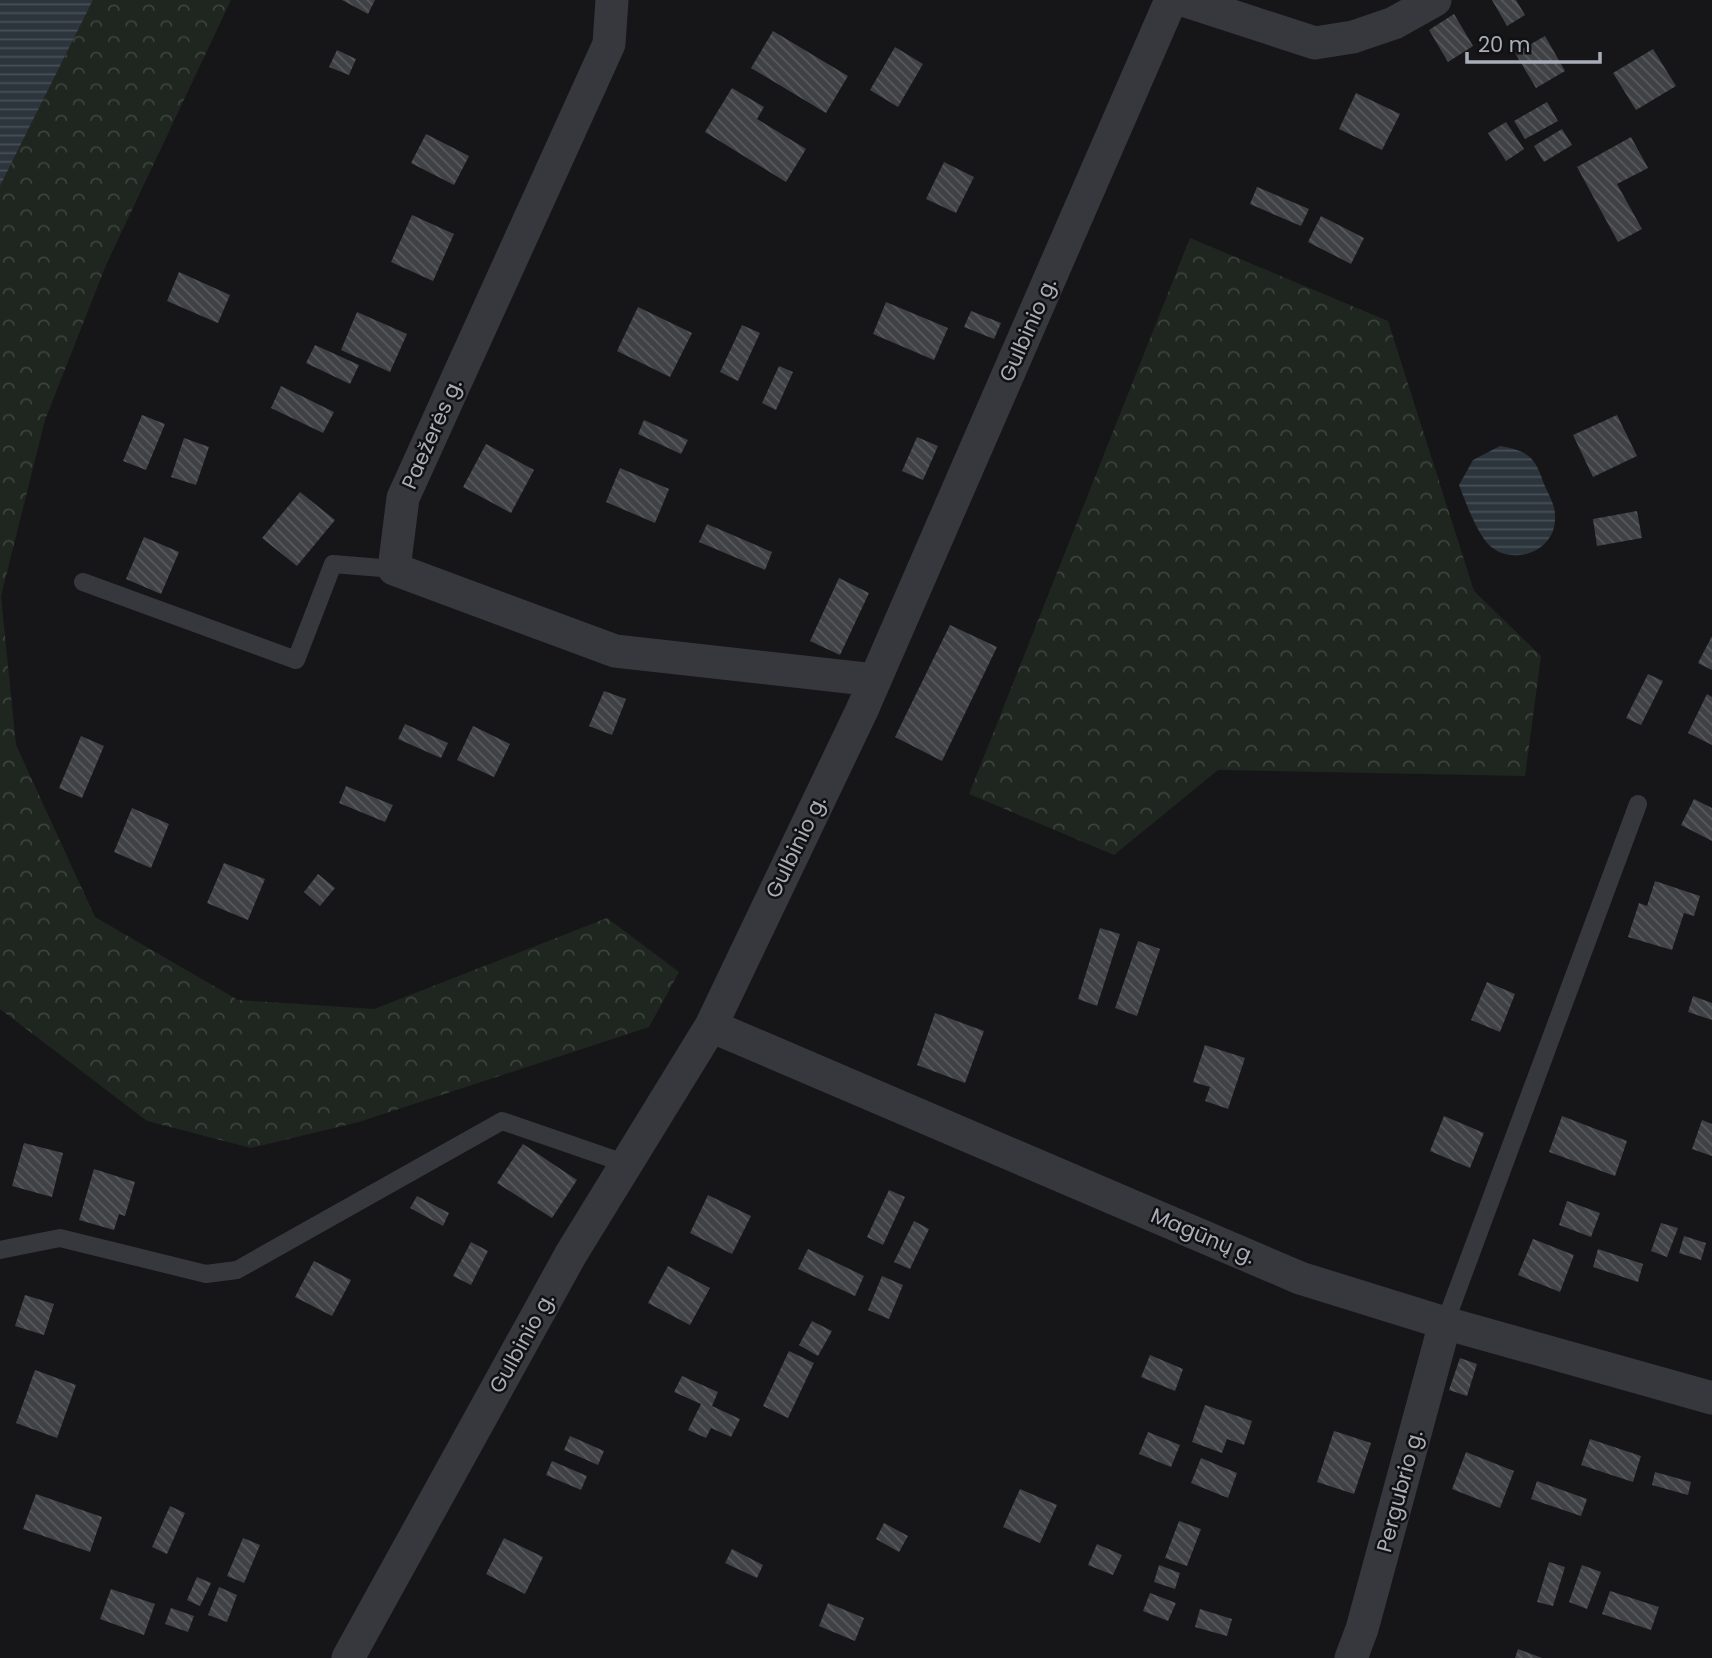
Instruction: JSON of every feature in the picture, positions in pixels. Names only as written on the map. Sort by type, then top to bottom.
[{"type":"street","name":"Paežerės g.","points":[[394,569],[403,498],[609,44],[612,0]]},
{"type":"street","name":"Gulbinio g.","points":[[348,1658],[572,1254],[711,1026],[875,680],[1171,0]]},
{"type":"street","points":[[1183,0],[1315,43],[1353,37],[1394,23],[1436,0]]},
{"type":"street","points":[[394,569],[615,651],[875,680]]},
{"type":"street","name":"Magūnų g.","points":[[711,1026],[1300,1278],[1445,1323],[1712,1398]]},
{"type":"street","name":"Pergubrio g.","points":[[1351,1658],[1362,1629],[1445,1323]]},
{"type":"lane","points":[[83,582],[296,660],[333,564],[394,569]]},
{"type":"lane","points":[[1445,1323],[1638,804]]},
{"type":"lane","points":[[0,1250],[60,1238],[206,1274],[237,1270],[502,1121],[626,1164]]},
{"type":"green space","points":[[93,0],[231,0],[106,265],[45,420],[1,596],[16,745],[95,917],[238,1000],[374,1009],[607,918],[679,972],[649,1027],[359,1122],[251,1148],[147,1121],[0,1009],[0,186]]},
{"type":"green space","points":[[1190,238],[1388,321],[1474,591],[1541,656],[1525,776],[1218,770],[1114,855],[969,794]]},
{"type":"shaded area","points":[[0,0],[93,0],[0,186]]},
{"type":"shaded area","points":[[1500,446],[1518,450],[1534,461],[1554,507],[1554,528],[1548,540],[1528,553],[1504,554],[1493,548],[1476,526],[1459,485],[1473,460]]},
{"type":"building","points":[[342,0],[375,0],[368,14]]},
{"type":"building","points":[[1492,0],[1516,0],[1525,15],[1507,26]]},
{"type":"building","points":[[1454,14],[1473,46],[1448,62],[1429,30]]},
{"type":"building","points":[[773,31],[848,76],[826,113],[751,68]]},
{"type":"building","points":[[1545,36],[1565,71],[1536,88],[1515,53]]},
{"type":"building","points":[[895,47],[923,64],[898,107],[870,90]]},
{"type":"building","points":[[1653,49],[1676,86],[1636,110],[1613,73]]},
{"type":"building","points":[[337,50],[356,59],[349,75],[329,67]]},
{"type":"building","points":[[732,88],[764,107],[757,119],[806,149],[786,182],[705,132]]},
{"type":"building","points":[[1356,93],[1400,114],[1382,150],[1339,129]]},
{"type":"building","points":[[1547,102],[1558,121],[1525,139],[1514,121]]},
{"type":"building","points":[[1506,122],[1524,149],[1506,161],[1488,133]]},
{"type":"building","points":[[1562,129],[1572,145],[1544,162],[1534,146]]},
{"type":"building","points":[[426,134],[469,156],[454,185],[411,163]]},
{"type":"building","points":[[1631,137],[1648,168],[1617,184],[1642,229],[1618,242],[1577,167]]},
{"type":"building","points":[[944,162],[974,177],[956,213],[926,199]]},
{"type":"building","points":[[1257,187],[1309,209],[1301,226],[1250,204]]},
{"type":"building","points":[[412,215],[454,234],[433,281],[391,262]]},
{"type":"building","points":[[1321,216],[1364,238],[1351,264],[1308,242]]},
{"type":"building","points":[[179,272],[230,295],[218,323],[167,301]]},
{"type":"building","points":[[886,302],[948,328],[934,360],[873,334]]},
{"type":"building","points":[[638,307],[692,333],[670,377],[617,351]]},
{"type":"building","points":[[971,311],[1001,323],[994,339],[964,327]]},
{"type":"building","points":[[357,312],[407,334],[390,372],[341,350]]},
{"type":"building","points":[[742,325],[760,333],[738,381],[720,372]]},
{"type":"building","points":[[315,345],[359,365],[350,384],[306,363]]},
{"type":"building","points":[[779,366],[793,372],[776,410],[762,403]]},
{"type":"building","points":[[281,386],[334,412],[323,433],[271,408]]},
{"type":"building","points":[[142,415],[165,424],[146,470],[123,461]]},
{"type":"building","points":[[1617,415],[1637,456],[1593,477],[1573,435]]},
{"type":"building","points":[[644,420],[688,440],[681,454],[638,434]]},
{"type":"building","points":[[917,437],[938,446],[923,480],[902,471]]},
{"type":"building","points":[[184,438],[209,447],[196,485],[171,477]]},
{"type":"building","points":[[486,444],[534,470],[511,513],[463,487]]},
{"type":"building","points":[[620,468],[669,489],[655,523],[606,502]]},
{"type":"building","points":[[300,492],[335,520],[297,566],[262,538]]},
{"type":"building","points":[[1637,511],[1642,538],[1597,546],[1593,519]]},
{"type":"building","points":[[707,524],[772,552],[765,570],[699,542]]},
{"type":"building","points":[[144,537],[179,552],[161,594],[126,579]]},
{"type":"building","points":[[839,578],[869,593],[840,655],[810,641]]},
{"type":"building","points":[[950,625],[997,647],[942,761],[895,737]]},
{"type":"building","points":[[1712,636],[1712,670],[1698,663]]},
{"type":"building","points":[[1648,674],[1663,681],[1641,725],[1626,718]]},
{"type":"building","points":[[604,691],[626,699],[612,735],[589,726]]},
{"type":"building","points":[[1707,694],[1712,697],[1712,745],[1688,733]]},
{"type":"building","points":[[405,724],[448,743],[441,758],[398,739]]},
{"type":"building","points":[[473,726],[510,744],[494,777],[457,760]]},
{"type":"building","points":[[81,736],[104,746],[82,798],[59,788]]},
{"type":"building","points":[[346,786],[393,805],[385,822],[339,803]]},
{"type":"building","points":[[1694,799],[1712,808],[1712,841],[1681,825]]},
{"type":"building","points":[[132,808],[169,824],[151,868],[114,852]]},
{"type":"building","points":[[224,863],[265,879],[248,920],[207,903]]},
{"type":"building","points":[[318,874],[335,888],[320,906],[304,892]]},
{"type":"building","points":[[1655,881],[1700,896],[1694,916],[1684,913],[1672,950],[1628,937],[1639,903],[1647,906]]},
{"type":"building","points":[[1100,928],[1120,934],[1097,1006],[1078,999]]},
{"type":"building","points":[[1138,941],[1160,949],[1137,1016],[1115,1008]]},
{"type":"building","points":[[1487,982],[1515,994],[1500,1032],[1471,1020]]},
{"type":"building","points":[[1693,996],[1712,1003],[1712,1020],[1688,1012]]},
{"type":"building","points":[[935,1013],[984,1031],[965,1083],[917,1065]]},
{"type":"building","points":[[1205,1045],[1245,1058],[1228,1109],[1205,1101],[1210,1087],[1193,1082]]},
{"type":"building","points":[[1444,1116],[1484,1133],[1470,1168],[1430,1151]]},
{"type":"building","points":[[1562,1116],[1627,1141],[1615,1176],[1549,1152]]},
{"type":"building","points":[[1702,1120],[1712,1124],[1712,1156],[1692,1149]]},
{"type":"building","points":[[24,1143],[63,1153],[52,1197],[12,1186]]},
{"type":"building","points":[[523,1144],[577,1180],[552,1218],[497,1183]]},
{"type":"building","points":[[94,1169],[135,1182],[125,1216],[119,1214],[114,1230],[79,1220]]},
{"type":"building","points":[[889,1190],[905,1197],[883,1245],[867,1237]]},
{"type":"building","points":[[708,1195],[751,1216],[732,1254],[690,1233]]},
{"type":"building","points":[[417,1196],[449,1213],[443,1226],[410,1208]]},
{"type":"building","points":[[1567,1201],[1600,1213],[1591,1237],[1559,1225]]},
{"type":"building","points":[[914,1221],[929,1229],[910,1269],[894,1262]]},
{"type":"building","points":[[1661,1223],[1678,1228],[1667,1257],[1651,1251]]},
{"type":"building","points":[[1684,1236],[1706,1243],[1701,1260],[1679,1253]]},
{"type":"building","points":[[1533,1239],[1574,1255],[1560,1292],[1518,1275]]},
{"type":"building","points":[[471,1242],[488,1251],[471,1285],[453,1276]]},
{"type":"building","points":[[808,1249],[864,1276],[855,1296],[798,1269]]},
{"type":"building","points":[[1598,1249],[1643,1264],[1638,1282],[1593,1267]]},
{"type":"building","points":[[314,1261],[351,1280],[332,1316],[295,1297]]},
{"type":"building","points":[[668,1266],[710,1288],[690,1325],[648,1303]]},
{"type":"building","points":[[882,1276],[903,1285],[889,1319],[868,1310]]},
{"type":"building","points":[[25,1295],[54,1304],[44,1335],[15,1326]]},
{"type":"building","points":[[812,1321],[832,1331],[818,1356],[799,1345]]},
{"type":"building","points":[[789,1351],[814,1363],[788,1418],[763,1406]]},
{"type":"building","points":[[1150,1355],[1183,1369],[1175,1391],[1141,1377]]},
{"type":"building","points":[[1460,1358],[1477,1364],[1467,1396],[1449,1390]]},
{"type":"building","points":[[35,1370],[76,1385],[57,1438],[16,1423]]},
{"type":"building","points":[[682,1376],[718,1392],[712,1406],[740,1419],[731,1437],[711,1428],[706,1438],[688,1430],[701,1404],[674,1392]]},
{"type":"building","points":[[1205,1405],[1252,1421],[1244,1445],[1227,1439],[1222,1453],[1192,1442]]},
{"type":"building","points":[[1334,1431],[1371,1443],[1354,1494],[1317,1482]]},
{"type":"building","points":[[1148,1432],[1180,1445],[1171,1467],[1139,1454]]},
{"type":"building","points":[[570,1436],[604,1451],[598,1465],[564,1450]]},
{"type":"building","points":[[1590,1439],[1641,1456],[1633,1482],[1581,1465]]},
{"type":"building","points":[[1466,1452],[1514,1471],[1500,1508],[1452,1489]]},
{"type":"building","points":[[1201,1458],[1237,1473],[1228,1498],[1191,1483]]},
{"type":"building","points":[[552,1461],[587,1476],[581,1490],[546,1475]]},
{"type":"building","points":[[1655,1472],[1691,1482],[1688,1495],[1652,1485]]},
{"type":"building","points":[[1537,1481],[1587,1499],[1581,1516],[1531,1499]]},
{"type":"building","points":[[1020,1489],[1057,1505],[1040,1543],[1003,1527]]},
{"type":"building","points":[[36,1494],[102,1517],[90,1552],[23,1529]]},
{"type":"building","points":[[170,1506],[185,1513],[167,1554],[152,1547]]},
{"type":"building","points":[[1179,1521],[1201,1529],[1187,1566],[1165,1558]]},
{"type":"building","points":[[884,1523],[908,1536],[899,1552],[876,1539]]},
{"type":"building","points":[[243,1538],[260,1545],[244,1583],[227,1576]]},
{"type":"building","points":[[504,1538],[543,1557],[525,1594],[486,1574]]},
{"type":"building","points":[[1097,1544],[1122,1555],[1113,1575],[1088,1565]]},
{"type":"building","points":[[732,1549],[763,1565],[757,1578],[725,1563]]},
{"type":"building","points":[[1549,1562],[1565,1567],[1553,1606],[1537,1602]]},
{"type":"building","points":[[1159,1565],[1180,1573],[1175,1589],[1154,1582]]},
{"type":"building","points":[[1582,1565],[1601,1572],[1587,1609],[1569,1602]]},
{"type":"building","points":[[197,1577],[211,1583],[200,1606],[187,1600]]},
{"type":"building","points":[[219,1587],[237,1595],[227,1622],[208,1615]]},
{"type":"building","points":[[111,1589],[155,1604],[144,1635],[100,1619]]},
{"type":"building","points":[[1610,1591],[1659,1607],[1651,1630],[1602,1614]]},
{"type":"building","points":[[1150,1593],[1176,1603],[1168,1621],[1143,1611]]},
{"type":"building","points":[[828,1603],[864,1618],[855,1641],[819,1626]]},
{"type":"building","points":[[171,1608],[194,1616],[188,1632],[165,1624]]},
{"type":"building","points":[[1200,1609],[1232,1619],[1227,1636],[1195,1627]]},
{"type":"building","points":[[1518,1649],[1542,1658],[1515,1658]]}]
